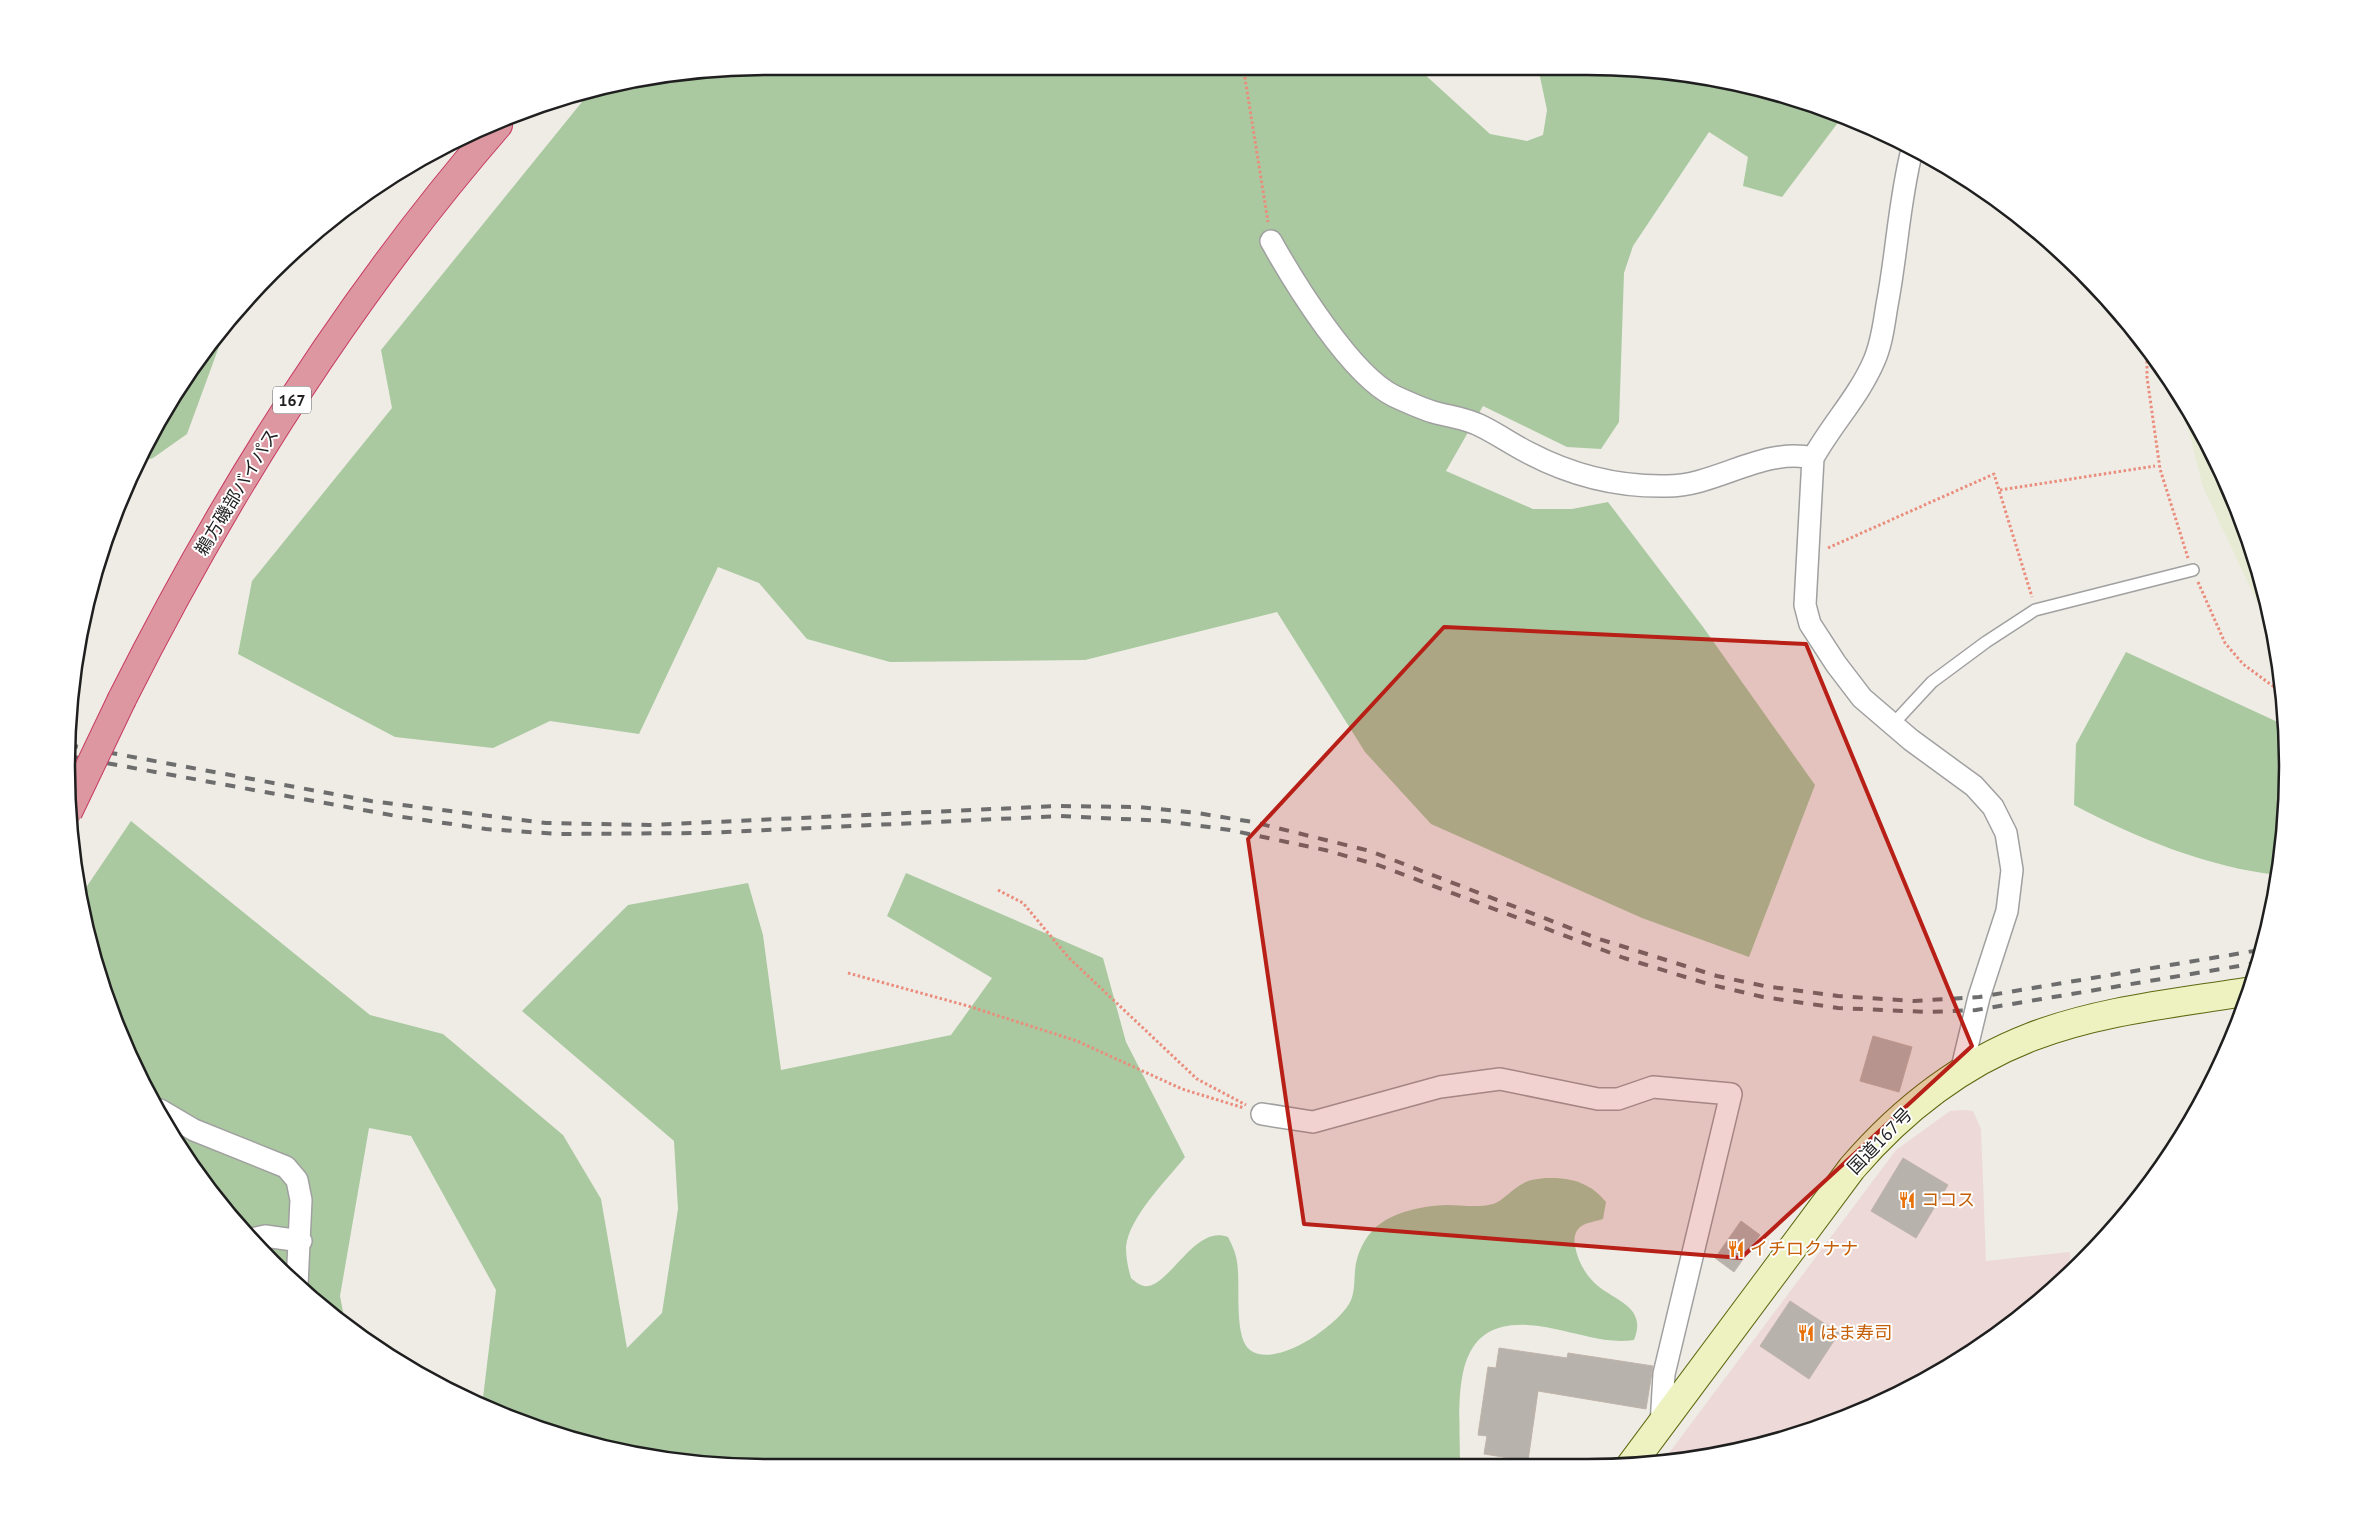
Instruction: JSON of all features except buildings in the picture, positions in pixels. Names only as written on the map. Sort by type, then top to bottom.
[{"type":"highway","name":"鵜方磯部バイパス","points":[[76,796],[122,699],[176,595],[243,479],[315,362],[394,253],[464,164],[491,133]]},
{"type":"street","points":[[1911,156],[1882,336],[1874,360],[1850,402],[1824,438],[1813,458],[1806,558],[1805,605],[1810,624],[1836,664],[1862,698],[1911,740],[1974,786],[1986,798],[2002,825],[2010,853],[2011,886],[2007,911],[1979,997],[1961,1072]]},
{"type":"street","points":[[1271,241],[1294,284],[1336,340],[1365,374],[1392,395],[1432,412],[1461,418],[1481,426],[1530,454],[1586,477],[1641,485],[1668,486],[1692,484],[1734,469],[1785,455],[1813,458]]},
{"type":"street","name":"国道167号","points":[[1636,1458],[1852,1168],[1909,1110],[1961,1072],[2032,1037],[2070,1025],[2116,1014],[2240,994]]},
{"type":"street","points":[[1262,1114],[1313,1122],[1440,1087],[1500,1079],[1598,1099],[1618,1099],[1653,1087],[1731,1094],[1664,1374],[1661,1425]]},
{"type":"street","points":[[170,1116],[194,1130],[286,1167],[297,1180],[300,1193],[301,1241],[299,1275]]},
{"type":"street","points":[[260,1237],[301,1241]]},
{"type":"lane","points":[[1893,724],[1932,682],[1986,642],[2035,610],[2193,570]]},
{"type":"path","points":[[1244,75],[1271,241]]},
{"type":"path","points":[[2146,361],[2160,469],[2193,570],[2225,643],[2243,664],[2274,686]]},
{"type":"path","points":[[2000,490],[2155,466]]},
{"type":"path","points":[[1806,558],[1994,474],[2035,610]]},
{"type":"path","points":[[998,890],[1023,903],[1069,958],[1196,1080],[1262,1114]]},
{"type":"path","points":[[848,973],[968,1006],[1076,1041],[1182,1089],[1262,1114]]},
{"type":"highlighted area","points":[[1444,627],[1806,644],[1972,1046],[1741,1258],[1304,1224],[1248,839]]},
{"type":"shaded area","points":[[1950,1111],[1973,1111],[1981,1129],[1986,1261],[2070,1252],[2070,1262],[2008,1316],[1933,1366],[1893,1388],[1809,1422],[1766,1435],[1722,1446],[1668,1454],[1896,1150]]},
{"type":"green space","points":[[767,75],[1425,75],[1490,134],[1527,141],[1543,135],[1547,110],[1540,75],[1632,76],[1677,81],[1722,88],[1809,112],[1838,123],[1782,197],[1743,186],[1748,157],[1709,132],[1633,246],[1624,273],[1619,422],[1601,449],[1567,447],[1483,406],[1446,471],[1533,509],[1572,509],[1608,502],[1703,627],[1815,785],[1749,957],[1642,918],[1431,824],[1365,752],[1277,612],[1085,660],[890,662],[807,639],[759,583],[718,567],[639,734],[550,721],[493,748],[395,737],[238,654],[252,581],[392,408],[381,350],[583,100],[632,88],[722,76]]},
{"type":"green space","points":[[220,343],[187,434],[153,458],[147,460],[168,421]]},
{"type":"green space","points":[[2186,421],[2208,461],[2226,502],[2242,545],[2260,609],[2203,487]]},
{"type":"green space","points":[[2126,652],[2278,722],[2278,812],[2270,874],[2198,858],[2147,840],[2074,805],[2076,744]]},
{"type":"green space","points":[[131,821],[370,1015],[443,1034],[563,1135],[601,1199],[627,1348],[662,1313],[678,1209],[674,1141],[522,1011],[628,905],[748,883],[763,935],[781,1070],[951,1035],[992,978],[887,916],[906,873],[1103,958],[1126,1042],[1185,1157],[1141,1212],[1129,1236],[1126,1247],[1128,1267],[1131,1278],[1139,1284],[1148,1286],[1157,1282],[1205,1239],[1216,1235],[1228,1237],[1234,1249],[1238,1271],[1241,1334],[1250,1350],[1261,1354],[1274,1354],[1304,1343],[1331,1324],[1342,1313],[1352,1296],[1357,1259],[1361,1247],[1376,1227],[1392,1217],[1410,1210],[1428,1207],[1493,1204],[1529,1181],[1546,1178],[1563,1179],[1586,1185],[1606,1202],[1603,1219],[1587,1223],[1576,1232],[1574,1241],[1576,1252],[1580,1263],[1590,1278],[1634,1313],[1637,1320],[1637,1329],[1634,1340],[1604,1340],[1555,1329],[1520,1325],[1494,1329],[1477,1342],[1467,1360],[1461,1383],[1460,1459],[722,1458],[632,1446],[588,1435],[545,1422],[483,1398],[496,1290],[411,1136],[369,1128],[340,1296],[343,1314],[278,1256],[247,1223],[218,1188],[192,1151],[146,1073],[112,989],[99,946],[86,888]]},
{"type":"railway","points":[[75,746],[371,801],[546,823],[649,825],[1058,806],[1139,807],[1197,813],[1253,822],[1370,851],[1596,938],[1717,976],[1764,986],[1838,996],[1914,1001],[1979,997],[2253,951]]},
{"type":"railway","points":[[75,757],[396,816],[486,829],[558,834],[706,833],[1061,816],[1165,821],[1230,830],[1325,850],[1378,865],[1624,958],[1708,984],[1763,997],[1838,1008],[1928,1012],[1976,1010],[2249,964]]},
{"type":"place","name":"ココス","points":[[1907,1200]]},
{"type":"place","name":"イチロクナナ","points":[[1736,1249]]},
{"type":"place","name":"はま寿司","points":[[1806,1333]]}]
